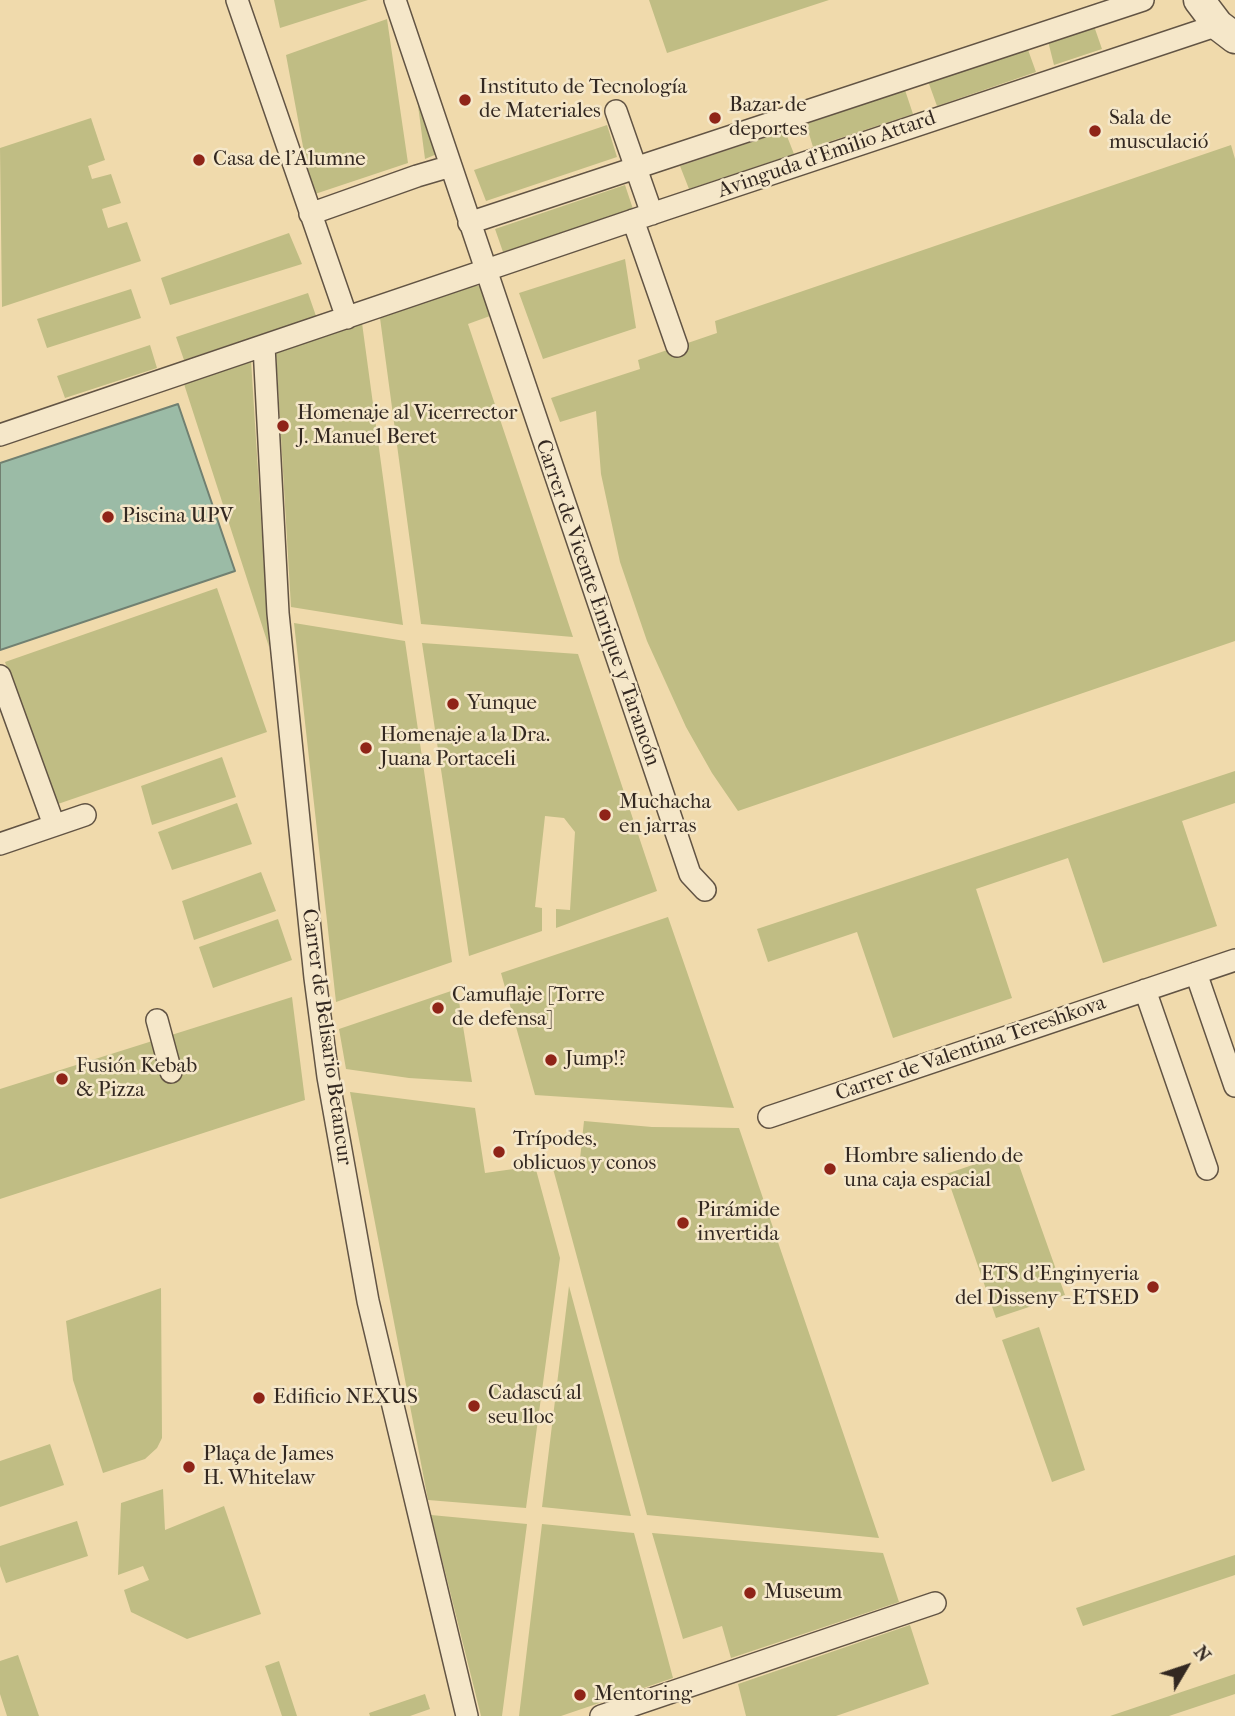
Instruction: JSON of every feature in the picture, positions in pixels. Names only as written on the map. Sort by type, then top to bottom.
[{"type":"street","points":[[237,0],[346,318]]},
{"type":"street","points":[[395,0],[485,271]]},
{"type":"street","points":[[469,223],[1143,0]]},
{"type":"street","points":[[1199,0],[1226,31]]},
{"type":"street","name":"Avinguda d'Emilio Attard","points":[[0,435],[642,217],[1226,31]]},
{"type":"street","points":[[616,111],[636,167],[642,217],[677,346]]},
{"type":"street","points":[[310,214],[451,166]]},
{"type":"street","name":"Carrer de Vicente Enrique y Tarancón","points":[[485,271],[690,874],[705,890]]},
{"type":"street","name":"Carrer de Belisario Betancur","points":[[264,346],[278,613],[315,978],[328,1077],[368,1301],[465,1716]]},
{"type":"street","points":[[0,676],[54,825]]},
{"type":"street","points":[[0,844],[85,815]]},
{"type":"street","name":"Carrer de Valentina Tereshkova","points":[[769,1117],[1235,960]]},
{"type":"street","points":[[1196,973],[1235,1086]]},
{"type":"street","points":[[1145,990],[1207,1169]]},
{"type":"street","points":[[157,1020],[171,1072]]},
{"type":"street","points":[[601,1716],[935,1603]]},
{"type":"shaded area","points":[[274,0],[368,0],[280,28]]},
{"type":"shaded area","points":[[649,0],[829,0],[667,53]]},
{"type":"shaded area","points":[[387,19],[408,163],[312,195],[286,55]]},
{"type":"shaded area","points":[[1094,26],[1102,49],[1054,65],[1048,41]]},
{"type":"shaded area","points":[[1027,47],[1036,72],[937,106],[928,81]]},
{"type":"shaded area","points":[[416,90],[437,154],[425,159]]},
{"type":"shaded area","points":[[905,90],[913,114],[813,147],[806,124]]},
{"type":"shaded area","points":[[91,118],[105,160],[88,166],[92,179],[111,174],[121,203],[102,209],[108,228],[127,222],[141,261],[2,307],[0,148]]},
{"type":"shaded area","points":[[607,125],[617,157],[486,201],[474,170]]},
{"type":"shaded area","points":[[785,131],[794,154],[689,189],[680,166]]},
{"type":"shaded area","points":[[1231,145],[1235,159],[1235,641],[738,811],[712,773],[686,727],[647,641],[620,562],[601,474],[596,411],[560,422],[551,398],[640,369],[638,360],[717,333],[715,321]]},
{"type":"shaded area","points":[[625,185],[633,209],[503,252],[495,229]]},
{"type":"shaded area","points":[[289,233],[302,264],[170,305],[161,278]]},
{"type":"shaded area","points":[[625,259],[636,328],[543,359],[519,293]]},
{"type":"shaded area","points":[[472,286],[479,286],[483,291],[490,316],[468,324],[573,637],[421,624],[380,318]]},
{"type":"shaded area","points":[[131,289],[141,318],[47,348],[37,319]]},
{"type":"shaded area","points":[[308,293],[316,316],[184,360],[176,337]]},
{"type":"shaded area","points":[[362,323],[403,625],[291,607],[276,352]]},
{"type":"shaded area","points":[[150,345],[157,368],[65,398],[57,376]]},
{"type":"shaded area","points":[[251,360],[269,647],[184,384]]},
{"type":"shaded area","name":"Piscina UPV","points":[[178,404],[235,571],[0,650],[0,463]]},
{"type":"shaded area","points":[[217,588],[267,732],[55,805],[5,662]]},
{"type":"shaded area","points":[[294,623],[405,641],[452,962],[336,1002]]},
{"type":"shaded area","points":[[422,643],[578,654],[657,891],[556,928],[556,909],[570,910],[575,832],[564,818],[545,816],[535,907],[542,908],[542,931],[469,956]]},
{"type":"shaded area","points":[[222,757],[236,797],[152,825],[141,786]]},
{"type":"shaded area","points":[[1235,771],[1235,803],[1182,821],[1217,926],[1103,963],[1068,858],[976,889],[1012,998],[893,1038],[857,932],[768,962],[757,929]]},
{"type":"shaded area","points":[[237,803],[252,844],[172,870],[158,832]]},
{"type":"shaded area","points":[[261,872],[276,911],[194,940],[182,901]]},
{"type":"shaded area","points":[[668,917],[734,1108],[535,1095],[501,973]]},
{"type":"shaded area","points":[[278,919],[292,960],[213,988],[199,947]]},
{"type":"shaded area","points":[[457,989],[472,1082],[409,1078],[346,1069],[339,1029]]},
{"type":"shaded area","points":[[292,997],[305,1100],[0,1199],[0,1089]]},
{"type":"shaded area","points":[[350,1092],[475,1108],[485,1173],[535,1166],[560,1258],[526,1508],[428,1500]]},
{"type":"shaded area","points":[[584,1121],[652,1127],[739,1128],[879,1538],[647,1515],[552,1165],[580,1159]]},
{"type":"shaded area","points":[[1014,1151],[1065,1295],[996,1318],[946,1174]]},
{"type":"shaded area","points":[[569,1286],[631,1516],[542,1507]]},
{"type":"shaded area","points":[[161,1288],[162,1438],[157,1448],[145,1459],[103,1473],[73,1380],[66,1321]]},
{"type":"shaded area","points":[[1039,1327],[1085,1470],[1052,1482],[1002,1340]]},
{"type":"shaded area","points":[[50,1444],[64,1485],[0,1507],[0,1461]]},
{"type":"shaded area","points":[[163,1489],[165,1530],[224,1506],[261,1614],[187,1639],[131,1612],[124,1590],[149,1580],[143,1566],[118,1575],[121,1503]]},
{"type":"shaded area","points":[[431,1515],[527,1524],[502,1716],[481,1716]]},
{"type":"shaded area","points":[[77,1521],[88,1556],[6,1583],[0,1566],[0,1546]]},
{"type":"shaded area","points":[[542,1524],[634,1533],[673,1678],[561,1716],[519,1716]]},
{"type":"shaded area","points":[[652,1533],[883,1553],[899,1602],[731,1658],[722,1626],[683,1639]]},
{"type":"shaded area","points":[[1235,1555],[1235,1575],[1083,1626],[1076,1608]]},
{"type":"shaded area","points":[[910,1625],[929,1684],[836,1716],[746,1716],[738,1684]]},
{"type":"shaded area","points":[[18,1655],[39,1716],[7,1716],[0,1694],[0,1661]]},
{"type":"shaded area","points":[[279,1661],[297,1716],[282,1716],[265,1666]]},
{"type":"shaded area","points":[[1235,1674],[1235,1694],[1169,1716],[1110,1716]]},
{"type":"shaded area","points":[[425,1694],[430,1709],[410,1716],[370,1716],[369,1713]]},
{"type":"place","name":"Instituto de Tecnología de Materiales","points":[[465,100]]},
{"type":"place","name":"Bazar de deportes","points":[[715,118]]},
{"type":"place","name":"Sala de musculació","points":[[1095,131]]},
{"type":"place","name":"Casa de l'Alumne","points":[[199,160]]},
{"type":"place","name":"Homenaje al Vicerrector J. Manuel Beret","points":[[283,426]]},
{"type":"place","name":"Piscina UPV","points":[[108,517]]},
{"type":"place","name":"Yunque","points":[[453,704]]},
{"type":"place","name":"Homenaje a la Dra. Juana Portaceli","points":[[366,748]]},
{"type":"place","name":"Muchacha en jarras","points":[[605,815]]},
{"type":"place","name":"Camuflaje [Torre de defensa]","points":[[438,1008]]},
{"type":"place","name":"Jump!?","points":[[551,1060]]},
{"type":"place","name":"Fusión Kebab & Pizza","points":[[62,1079]]},
{"type":"place","name":"Trípodes, oblicuos y conos","points":[[499,1152]]},
{"type":"place","name":"Hombre saliendo de una caja espacial","points":[[830,1169]]},
{"type":"place","name":"Pirámide invertida","points":[[683,1223]]},
{"type":"place","name":"ETS d'Enginyeria del Disseny - ETSED","points":[[1153,1287]]},
{"type":"place","name":"Edificio NEXUS","points":[[259,1398]]},
{"type":"place","name":"Cadascú al seu lloc","points":[[474,1406]]},
{"type":"place","name":"Plaça de James H. Whitelaw","points":[[189,1467]]},
{"type":"place","name":"Museum","points":[[750,1593]]},
{"type":"place","name":"Mentoring","points":[[580,1695]]}]
